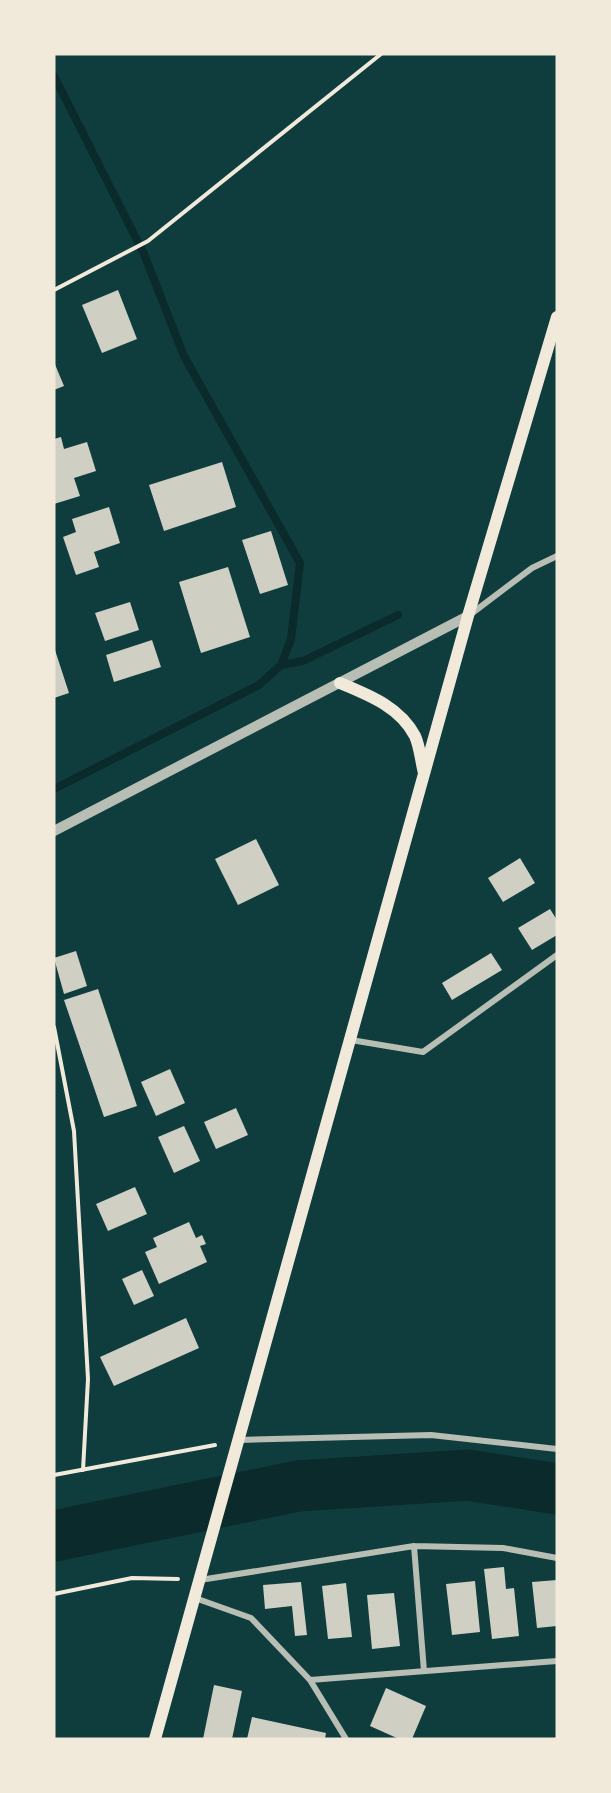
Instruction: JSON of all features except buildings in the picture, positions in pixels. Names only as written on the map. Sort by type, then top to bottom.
[{"type":"main road","points":[[155,1739],[468,616],[557,318]]},
{"type":"main road","points":[[340,683],[377,698],[398,715],[415,737],[424,774]]},
{"type":"street","points":[[54,831],[468,616],[532,568],[557,556]]},
{"type":"street","points":[[351,1040],[423,1052],[557,955]]},
{"type":"street","points":[[239,1440],[430,1436],[557,1449]]},
{"type":"street","points":[[414,1546],[424,1671]]},
{"type":"street","points":[[200,1580],[414,1546],[503,1548],[557,1558]]},
{"type":"street","points":[[195,1598],[251,1617],[310,1680],[346,1739]]},
{"type":"street","points":[[310,1680],[557,1661]]},
{"type":"path","points":[[54,290],[129,253],[148,241],[381,54]]},
{"type":"path","points":[[54,1027],[75,1131],[88,1379],[83,1470]]},
{"type":"path","points":[[54,1475],[239,1440]]},
{"type":"path","points":[[54,1594],[132,1578],[200,1580]]},
{"type":"waterway","points":[[54,76],[144,254],[184,356],[300,563],[291,639],[281,665],[259,685],[54,789]]},
{"type":"waterway","points":[[281,665],[303,661],[398,615]]},
{"type":"waterway","points":[[54,1536],[298,1486],[468,1475],[557,1489]]}]
